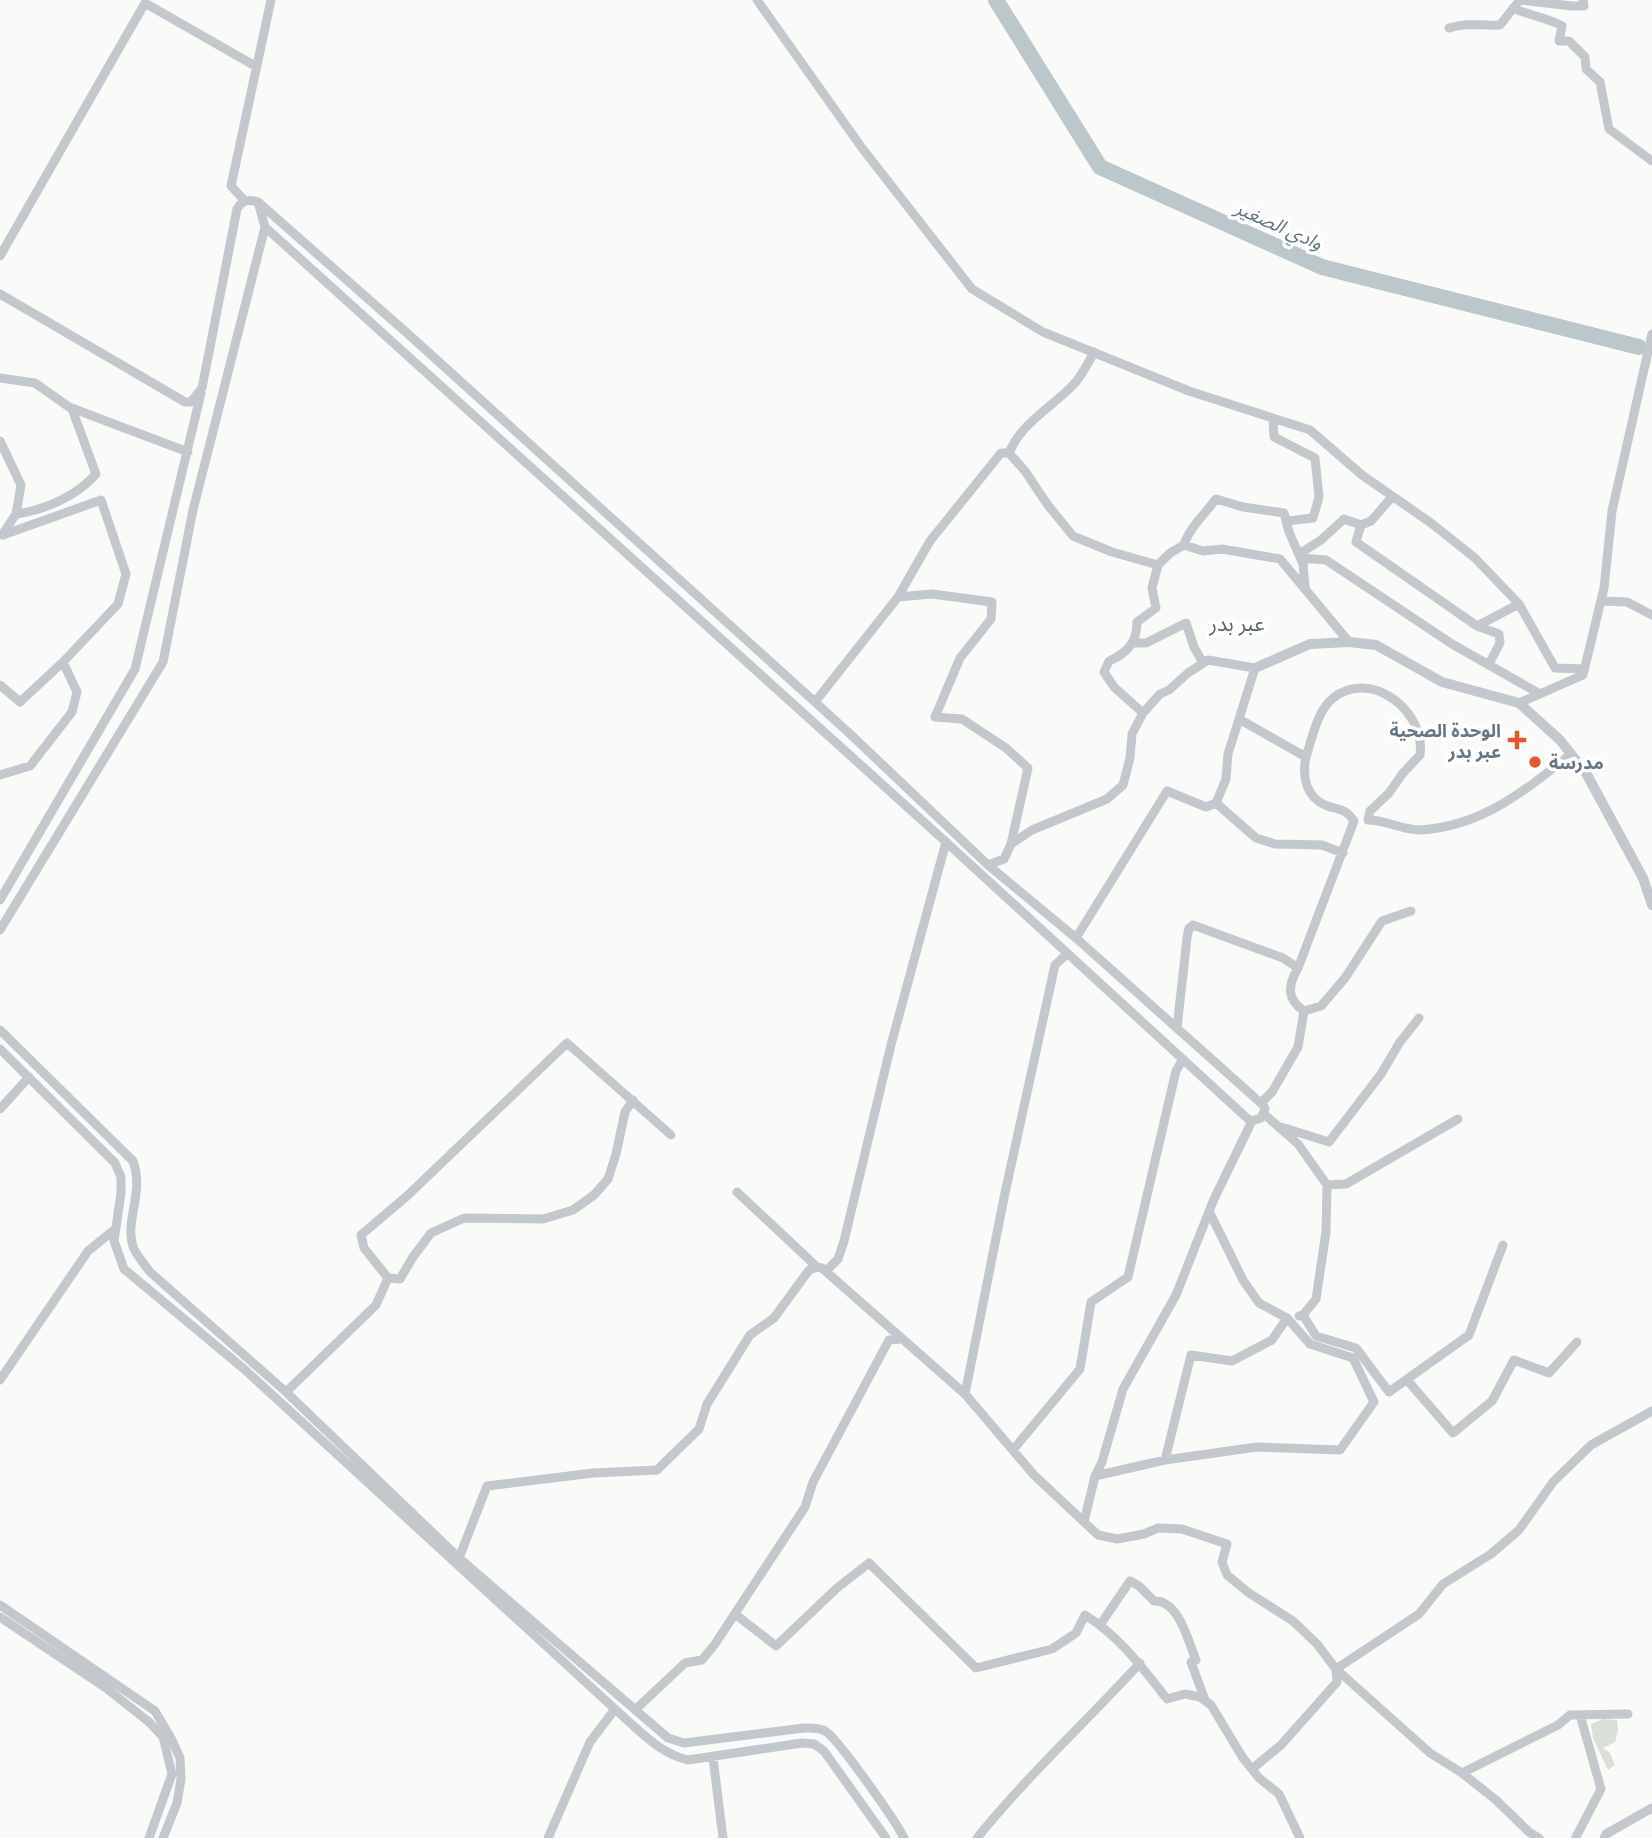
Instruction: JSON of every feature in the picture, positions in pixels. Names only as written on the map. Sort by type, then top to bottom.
[{"type":"street","points":[[245,201],[231,186],[271,0]]},
{"type":"street","points":[[757,0],[862,148],[972,289],[1043,332],[1189,391],[1310,430],[1362,475],[1475,558],[1519,604],[1555,668],[1584,669]]},
{"type":"street","points":[[1449,29],[1469,23],[1479,26],[1500,25],[1520,0],[1584,6],[1583,0]]},
{"type":"street","points":[[0,256],[144,1],[257,67]]},
{"type":"street","points":[[1513,8],[1527,15],[1548,18],[1562,26],[1559,41],[1569,41],[1585,57],[1586,69],[1600,82],[1609,129],[1652,161]]},
{"type":"street","points":[[0,900],[135,669],[188,452],[237,209],[240,203],[245,201],[258,202],[815,702],[988,865],[1076,938],[1261,1103],[1265,1109],[1264,1114]]},
{"type":"street","points":[[0,930],[163,662],[193,510],[265,228],[258,202]]},
{"type":"street","points":[[265,228],[1252,1121]]},
{"type":"street","points":[[0,293],[185,402],[191,402],[202,388]]},
{"type":"street","points":[[1519,703],[1583,676],[1601,601],[1612,511],[1652,334]]},
{"type":"street","points":[[1009,453],[1016,438],[1036,416],[1076,383],[1094,352]]},
{"type":"street","points":[[0,378],[35,383],[72,409],[188,452]]},
{"type":"street","points":[[16,514],[31,512],[83,490],[96,474],[72,409]]},
{"type":"street","points":[[1273,418],[1274,437],[1315,458],[1319,497],[1313,518],[1287,521]]},
{"type":"street","points":[[0,441],[21,485],[16,514],[1,535]]},
{"type":"street","points":[[815,702],[898,597],[930,541],[1001,453],[1009,453],[1025,471],[1046,504],[1073,536],[1112,552],[1158,565]]},
{"type":"street","points":[[1300,556],[1344,519],[1361,525],[1371,522],[1392,497]]},
{"type":"street","points":[[1143,713],[1114,687],[1104,672],[1109,661],[1122,655],[1134,643],[1137,622],[1156,608],[1153,587],[1158,565],[1170,553],[1184,545],[1187,534],[1204,517],[1216,499],[1243,507],[1284,513],[1303,564],[1305,587]]},
{"type":"street","points":[[0,685],[20,702],[63,662],[118,604],[126,574],[101,500],[1,535]]},
{"type":"street","points":[[1361,525],[1356,542],[1477,626],[1499,634],[1501,639],[1489,664]]},
{"type":"street","points":[[1184,545],[1203,551],[1222,549],[1280,559],[1349,642]]},
{"type":"street","points":[[1300,556],[1326,560],[1452,644],[1540,694]]},
{"type":"street","points":[[898,597],[932,594],[992,602],[992,619],[960,658],[935,717],[962,719],[1006,748],[1028,768],[1011,844],[1004,859],[988,865]]},
{"type":"street","points":[[1601,601],[1627,602],[1652,615]]},
{"type":"street","points":[[1477,626],[1519,604]]},
{"type":"street","points":[[1134,643],[1146,643],[1186,623],[1203,663]]},
{"type":"street","points":[[1011,844],[1032,830],[1107,799],[1123,785],[1130,758],[1132,734],[1143,713],[1160,694],[1208,660],[1255,668],[1310,644],[1349,642],[1376,645],[1442,682],[1519,703],[1560,740],[1586,773],[1643,878],[1652,905]]},
{"type":"street","points":[[0,775],[30,766],[72,712],[76,692],[63,662]]},
{"type":"street","points":[[1076,938],[1167,791],[1206,807],[1216,803],[1226,779],[1228,754],[1255,668]]},
{"type":"street","points":[[1304,1011],[1295,1005],[1290,997],[1290,981],[1298,968],[1353,821],[1346,811],[1323,804],[1309,792],[1303,772],[1318,720],[1333,698],[1357,687],[1377,689],[1403,706],[1420,731],[1420,755],[1403,773],[1390,793],[1370,811],[1368,820],[1383,820],[1418,830],[1452,825],[1482,816],[1512,800],[1572,754]]},
{"type":"street","points":[[1240,719],[1306,757]]},
{"type":"street","points":[[1216,803],[1256,838],[1275,844],[1322,845],[1343,853]]},
{"type":"street","points":[[459,1558],[487,1486],[593,1473],[657,1470],[699,1429],[707,1404],[750,1335],[774,1318],[808,1270],[822,1269],[838,1259],[891,1045],[946,842]]},
{"type":"street","points":[[1304,1011],[1321,1006],[1345,978],[1382,921],[1411,911]]},
{"type":"street","points":[[1177,1028],[1186,938],[1193,925],[1283,958],[1298,968]]},
{"type":"street","points":[[965,1394],[1005,1193],[1055,965],[1067,954]]},
{"type":"street","points":[[1261,1103],[1272,1092],[1298,1047],[1304,1011]]},
{"type":"street","points":[[1276,1125],[1329,1142],[1381,1074],[1400,1042],[1419,1018]]},
{"type":"street","points":[[0,1030],[133,1161],[138,1182],[131,1230],[133,1247],[150,1272],[286,1392],[459,1558],[668,1738],[684,1743],[815,1727],[827,1731],[840,1745],[904,1838]]},
{"type":"street","points":[[633,1100],[625,1112],[608,1179],[594,1195],[573,1210],[543,1219],[464,1218],[431,1233],[400,1279],[388,1278],[364,1248],[361,1235],[407,1196],[567,1043],[608,1081],[633,1100],[671,1135]]},
{"type":"street","points":[[0,1049],[115,1163],[121,1177],[121,1193],[114,1241],[124,1269],[244,1369],[615,1709],[662,1750],[688,1760],[802,1743],[814,1744],[824,1751],[886,1838]]},
{"type":"street","points":[[1013,1450],[1080,1369],[1091,1302],[1128,1277],[1175,1072],[1183,1059]]},
{"type":"street","points":[[0,1109],[29,1077]]},
{"type":"street","points":[[1165,1460],[1191,1355],[1233,1362],[1272,1340],[1287,1318],[1303,1315],[1316,1299],[1326,1232],[1327,1185],[1298,1144],[1264,1114]]},
{"type":"street","points":[[1084,1522],[1095,1476],[1102,1462],[1123,1389],[1177,1295],[1209,1211],[1252,1121],[1264,1114]]},
{"type":"street","points":[[1327,1185],[1346,1184],[1458,1119]]},
{"type":"street","points":[[737,1192],[965,1394],[1034,1475],[1098,1535],[1117,1539],[1144,1534],[1158,1528],[1182,1529],[1227,1544],[1222,1562],[1227,1576],[1293,1621],[1317,1644],[1336,1669],[1430,1753],[1462,1773],[1539,1838]]},
{"type":"street","points":[[1095,1476],[1165,1460],[1257,1447],[1340,1450],[1374,1402],[1353,1359],[1310,1344],[1287,1318],[1259,1303],[1243,1280],[1209,1211]]},
{"type":"street","points":[[0,1380],[88,1251],[114,1230]]},
{"type":"street","points":[[1303,1315],[1317,1336],[1356,1348],[1389,1392],[1469,1335],[1503,1245]]},
{"type":"street","points":[[286,1392],[376,1305],[388,1278]]},
{"type":"street","points":[[635,1710],[685,1663],[702,1660],[735,1614],[805,1507],[813,1482],[889,1340],[900,1339]]},
{"type":"street","points":[[1407,1380],[1453,1433],[1492,1401],[1514,1360],[1549,1373],[1577,1342]]},
{"type":"street","points":[[1336,1669],[1419,1614],[1443,1584],[1491,1554],[1519,1530],[1553,1482],[1591,1445],[1652,1411]]},
{"type":"street","points":[[735,1614],[776,1646],[837,1588],[869,1563],[976,1668],[1052,1649],[1076,1633],[1085,1615],[1107,1629],[1140,1663],[1167,1699],[1185,1694],[1211,1704],[1243,1758],[1259,1778],[1279,1794],[1300,1838]]},
{"type":"street","points":[[1100,1625],[1130,1581],[1154,1601],[1162,1601],[1173,1608],[1196,1660],[1191,1662],[1205,1700]]},
{"type":"street","points":[[0,1605],[155,1711],[180,1758],[181,1779],[177,1803],[163,1838]]},
{"type":"street","points":[[0,1617],[106,1688],[149,1722],[163,1737],[172,1774],[149,1838]]},
{"type":"street","points":[[977,1838],[1035,1771],[1079,1730],[1140,1663]]},
{"type":"street","points":[[1252,1769],[1281,1745],[1337,1682],[1336,1669]]},
{"type":"street","points":[[548,1838],[590,1742],[615,1709]]},
{"type":"street","points":[[1462,1773],[1558,1725],[1570,1715],[1628,1714]]},
{"type":"street","points":[[1574,1838],[1601,1789],[1580,1715]]},
{"type":"street","points":[[713,1758],[723,1838]]},
{"type":"street","points":[[1604,1838],[1606,1834],[1652,1808]]},
{"type":"shaded area","points":[[1603,1719],[1617,1720],[1618,1730],[1615,1742],[1603,1748],[1610,1753],[1615,1765],[1608,1770],[1593,1738],[1591,1724]]},
{"type":"waterway","name":"وادي الصغير","points":[[996,0],[1100,167],[1322,267],[1639,347]]},
{"type":"place","name":"الوحدة الصحية عبر بدر","points":[[1517,740]]},
{"type":"place","name":"مدرسة","points":[[1535,762]]},
{"type":"district","name":"عبر بدر","points":[[1237,623]]}]
